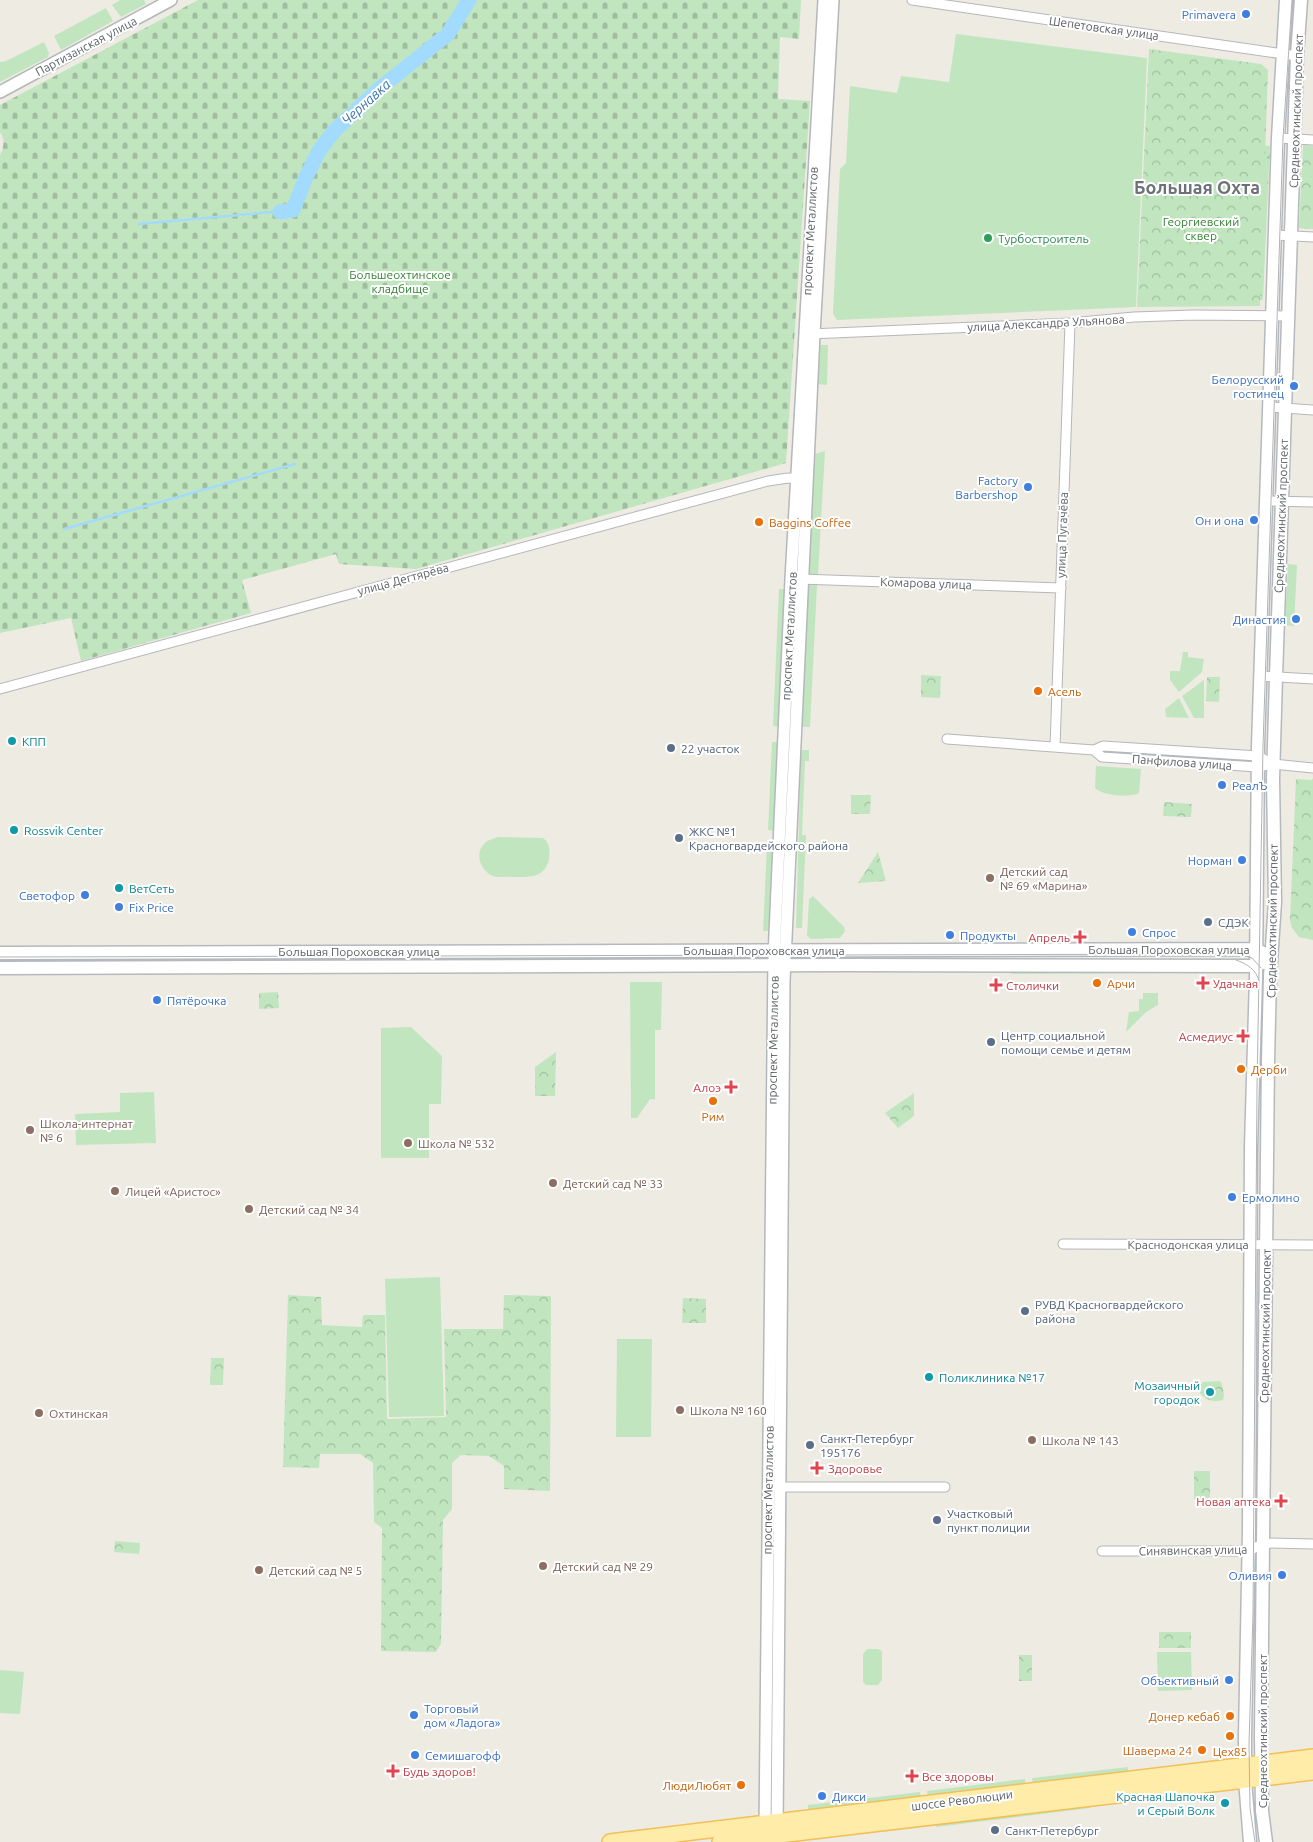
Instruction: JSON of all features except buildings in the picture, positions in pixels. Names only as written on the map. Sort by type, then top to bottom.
[{"type":"main road","name":"Среднеохтинский проспект","points":[[1250,1842],[1245,1773],[1249,1551],[1250,1244],[1258,762],[1278,138],[1286,0]]},
{"type":"main road","name":"Среднеохтинский проспект","points":[[1266,1842],[1262,1811],[1261,1771],[1268,1062],[1274,902],[1273,764],[1297,56],[1302,0]]},
{"type":"main road","name":"Большая Пороховская улица","points":[[0,953],[1256,949],[1272,957]]},
{"type":"main road","name":"Большая Пороховская улица","points":[[0,968],[1256,966],[1272,957]]},
{"type":"main road","name":"шоссе Революции","points":[[720,1842],[1261,1771],[1313,1757]]},
{"type":"main road","name":"шоссе Революции","points":[[1261,1771],[1313,1772]]},
{"type":"main road","name":"шоссе Революции","points":[[610,1842],[771,1834]]},
{"type":"street","name":"Партизанская улица","points":[[0,92],[171,0]]},
{"type":"street","name":"проспект Металлистов","points":[[771,1834],[779,950],[824,0]]},
{"type":"street","name":"проспект Металлистов","points":[[809,334],[833,0]]},
{"type":"street","name":"Шепетовская улица","points":[[912,0],[1297,56]]},
{"type":"street","points":[[1278,138],[1313,140]]},
{"type":"street","points":[[1275,235],[1313,237]]},
{"type":"street","name":"улица Александра Ульянова","points":[[809,334],[1070,323],[1159,316],[1227,314],[1288,316]]},
{"type":"street","name":"улица Пугачёва","points":[[1055,747],[1070,323]]},
{"type":"street","points":[[1269,407],[1313,410]]},
{"type":"street","name":"улица Дегтярёва","points":[[0,689],[768,480],[802,479]]},
{"type":"street","points":[[1266,501],[1313,502]]},
{"type":"street","name":"Комарова улица","points":[[797,579],[1061,588]]},
{"type":"street","points":[[1260,676],[1313,679]]},
{"type":"street","name":"Панфилова улица","points":[[948,739],[1094,750],[1102,746],[1313,768]]},
{"type":"street","name":"Краснодонская улица","points":[[1063,1244],[1313,1245]]},
{"type":"street","points":[[774,1487],[945,1487]]},
{"type":"street","name":"Синявинская улица","points":[[1102,1551],[1249,1551],[1264,1543],[1313,1544]]},
{"type":"green space","points":[[120,0],[144,0],[146,4],[121,17],[112,5]]},
{"type":"green space","name":"Большеохтинское кладбище","points":[[198,0],[801,0],[799,39],[780,37],[778,99],[810,101],[786,463],[416,569],[339,564],[336,554],[242,580],[251,613],[81,661],[71,618],[0,633],[0,155],[3,138],[0,132],[0,105]]},
{"type":"green space","points":[[106,8],[113,21],[61,50],[54,36]]},
{"type":"green space","name":"Турбостроитель","points":[[956,34],[1147,58],[1136,307],[837,320],[833,314],[840,169],[846,163],[850,86],[897,93],[901,76],[949,82]]},
{"type":"green space","points":[[44,42],[49,53],[48,57],[0,82],[0,62],[6,61]]},
{"type":"green space","name":"Георгиевский сквер","points":[[1149,49],[1261,64],[1268,70],[1260,306],[1137,307]]},
{"type":"green space","points":[[1261,145],[1270,146],[1263,300],[1254,300]]},
{"type":"green space","points":[[1303,145],[1313,146],[1313,229],[1299,228]]},
{"type":"green space","points":[[818,345],[828,345],[827,385],[816,384]]},
{"type":"green space","points":[[825,451],[818,575],[809,574],[815,454]]},
{"type":"green space","points":[[1288,564],[1297,565],[1294,626],[1285,625]]},
{"type":"green space","points":[[808,585],[817,585],[810,727],[801,727]]},
{"type":"green space","points":[[779,589],[788,589],[780,727],[773,726]]},
{"type":"green space","points":[[1183,652],[1188,652],[1188,657],[1204,659],[1202,672],[1179,692],[1170,680],[1170,671],[1180,671]]},
{"type":"green space","points":[[921,675],[941,676],[940,698],[921,697]]},
{"type":"green space","points":[[1207,677],[1220,677],[1219,702],[1206,701]]},
{"type":"green space","points":[[1204,680],[1204,718],[1194,718],[1182,696]]},
{"type":"green space","points":[[1179,698],[1189,718],[1166,717],[1165,709]]},
{"type":"green space","points":[[772,742],[780,742],[776,831],[768,830]]},
{"type":"green space","points":[[801,750],[809,750],[809,761],[805,761],[802,835],[806,835],[802,928],[796,928]]},
{"type":"green space","points":[[1096,766],[1141,769],[1139,793],[1135,795],[1116,795],[1099,791],[1095,788]]},
{"type":"green space","points":[[1313,778],[1313,940],[1299,937],[1292,928],[1290,920],[1296,779],[1312,780]]},
{"type":"green space","points":[[851,795],[871,795],[870,814],[851,814]]},
{"type":"green space","points":[[1164,802],[1192,804],[1191,817],[1163,816]]},
{"type":"green space","points":[[498,837],[543,838],[549,847],[547,866],[540,873],[530,877],[497,877],[489,874],[480,862],[481,848],[488,841]]},
{"type":"green space","points":[[767,845],[775,845],[771,931],[763,931]]},
{"type":"green space","points":[[878,852],[886,881],[858,883]]},
{"type":"green space","points":[[813,896],[844,927],[845,931],[840,938],[811,939],[807,936],[809,899]]},
{"type":"green space","points":[[1012,970],[1161,971],[1160,973],[1011,974]]},
{"type":"green space","points":[[630,982],[662,982],[661,1030],[655,1030],[655,1099],[650,1099],[637,1118],[631,1118]]},
{"type":"green space","points":[[278,992],[279,1008],[259,1009],[259,993]]},
{"type":"green space","points":[[1143,993],[1158,993],[1158,1005],[1146,1012],[1126,1032],[1129,1012],[1139,1011],[1139,999],[1143,999]]},
{"type":"green space","points":[[411,1027],[442,1056],[441,1104],[429,1104],[429,1158],[381,1158],[381,1028]]},
{"type":"green space","points":[[556,1052],[555,1096],[535,1096],[535,1067]]},
{"type":"green space","points":[[154,1092],[156,1143],[76,1145],[75,1114],[120,1112],[120,1093]]},
{"type":"green space","points":[[914,1093],[914,1116],[898,1128],[885,1113]]},
{"type":"green space","points":[[440,1277],[444,1416],[389,1417],[385,1279]]},
{"type":"green space","points":[[288,1295],[321,1297],[322,1325],[362,1327],[363,1315],[385,1315],[387,1419],[446,1417],[444,1329],[503,1329],[504,1295],[551,1296],[550,1491],[504,1489],[504,1466],[489,1456],[461,1455],[452,1463],[452,1509],[443,1520],[441,1644],[436,1652],[381,1651],[382,1528],[374,1522],[373,1463],[360,1454],[320,1454],[319,1468],[283,1467]]},
{"type":"green space","points":[[683,1298],[706,1299],[706,1323],[682,1323]]},
{"type":"green space","points":[[617,1339],[652,1339],[651,1437],[616,1437]]},
{"type":"green space","points":[[211,1358],[224,1358],[223,1385],[210,1385]]},
{"type":"green space","points":[[1219,1381],[1224,1391],[1223,1400],[1210,1400],[1200,1393],[1198,1386],[1203,1382]]},
{"type":"green space","points":[[1194,1471],[1210,1471],[1210,1499],[1194,1499]]},
{"type":"green space","points":[[115,1541],[140,1543],[139,1554],[114,1552]]},
{"type":"green space","points":[[1159,1632],[1191,1632],[1191,1648],[1159,1648]]},
{"type":"green space","points":[[867,1649],[882,1651],[882,1680],[878,1685],[866,1685],[863,1682],[863,1654]]},
{"type":"green space","points":[[1157,1652],[1191,1652],[1192,1690],[1158,1691]]},
{"type":"green space","points":[[1019,1655],[1032,1655],[1032,1681],[1019,1681]]},
{"type":"green space","points":[[0,1670],[24,1672],[20,1714],[0,1713]]},
{"type":"green space","points":[[1128,1767],[1128,1773],[1033,1785],[1032,1778]]},
{"type":"green space","points":[[1025,1779],[1026,1785],[928,1797],[927,1791]]},
{"type":"green space","points":[[920,1792],[921,1798],[808,1811],[808,1805]]},
{"type":"green space","points":[[1090,1805],[1090,1808],[936,1827],[935,1823]]},
{"type":"waterway","name":"Чернавка","points":[[280,212],[293,210],[319,151],[334,131],[380,88],[448,34],[469,0]]},
{"type":"waterway","points":[[138,224],[272,212]]},
{"type":"waterway","points":[[64,529],[295,464]]},
{"type":"tram line","points":[[1255,1842],[1250,1808],[1249,1744],[1253,1614],[1257,1088],[1263,746],[1283,138],[1292,0]]},
{"type":"tram line","points":[[0,957],[1240,954],[1252,958],[1261,968]]},
{"type":"tram line","points":[[1236,960],[1244,963],[1256,973],[1259,981]]},
{"type":"place","name":"Primavera","points":[[1246,14]]},
{"type":"place","name":"Турбостроитель","points":[[988,238]]},
{"type":"place","name":"Белорусский гостинец","points":[[1294,386]]},
{"type":"place","name":"Factory Barbershop","points":[[1028,487]]},
{"type":"place","name":"Он и она","points":[[1254,520]]},
{"type":"place","name":"Baggins Coffee","points":[[759,522]]},
{"type":"place","name":"Династия","points":[[1296,619]]},
{"type":"place","name":"Асель","points":[[1038,691]]},
{"type":"place","name":"КПП","points":[[12,741]]},
{"type":"place","name":"22 участок","points":[[671,748]]},
{"type":"place","name":"РеалЪ","points":[[1222,785]]},
{"type":"place","name":"Rossvik Center","points":[[14,830]]},
{"type":"place","name":"ЖКС №1 Красногвардейского района","points":[[679,838]]},
{"type":"place","name":"Норман","points":[[1242,860]]},
{"type":"place","name":"Детский сад № 69 «Марина»","points":[[990,878]]},
{"type":"place","name":"ВетСеть","points":[[119,888]]},
{"type":"place","name":"Светофор","points":[[85,895]]},
{"type":"place","name":"Fix Price","points":[[119,907]]},
{"type":"place","name":"СДЭК","points":[[1208,922]]},
{"type":"place","name":"Спрос","points":[[1132,932]]},
{"type":"place","name":"Продукты","points":[[950,935]]},
{"type":"place","name":"Апрель","points":[[1080,937]]},
{"type":"place","name":"Арчи","points":[[1097,983]]},
{"type":"place","name":"Удачная","points":[[1203,983]]},
{"type":"place","name":"Столички","points":[[996,985]]},
{"type":"place","name":"Пятёрочка","points":[[157,1000]]},
{"type":"place","name":"Асмедиус","points":[[1243,1036]]},
{"type":"place","name":"Центр социальной помощи семье и детям","points":[[991,1042]]},
{"type":"place","name":"Дерби","points":[[1241,1069]]},
{"type":"place","name":"Алоэ","points":[[731,1087]]},
{"type":"place","name":"Рим","points":[[713,1101]]},
{"type":"place","name":"Школа-интернат № 6","points":[[30,1130]]},
{"type":"place","name":"Школа № 532","points":[[408,1143]]},
{"type":"place","name":"Детский сад № 33","points":[[553,1183]]},
{"type":"place","name":"Лицей «Аристос»","points":[[115,1191]]},
{"type":"place","name":"Ермолино","points":[[1232,1197]]},
{"type":"place","name":"Детский сад № 34","points":[[249,1209]]},
{"type":"place","name":"РУВД Красногвардейского района","points":[[1025,1311]]},
{"type":"place","name":"Поликлиника №17","points":[[929,1377]]},
{"type":"place","name":"Мозаичный городок","points":[[1210,1392]]},
{"type":"place","name":"Школа № 160","points":[[680,1410]]},
{"type":"place","name":"Охтинская","points":[[39,1413]]},
{"type":"place","name":"Школа № 143","points":[[1032,1440]]},
{"type":"place","name":"Санкт-Петербург 195176","points":[[810,1445]]},
{"type":"place","name":"Здоровье","points":[[817,1468]]},
{"type":"place","name":"Новая аптека","points":[[1281,1501]]},
{"type":"place","name":"Участковый пункт полиции","points":[[937,1520]]},
{"type":"place","name":"Детский сад № 29","points":[[543,1566]]},
{"type":"place","name":"Детский сад № 5","points":[[259,1570]]},
{"type":"place","name":"Оливия","points":[[1282,1575]]},
{"type":"place","name":"Объективный","points":[[1229,1680]]},
{"type":"place","name":"Торговый дом «Ладога»","points":[[414,1715]]},
{"type":"place","name":"Донер кебаб","points":[[1230,1716]]},
{"type":"place","name":"Цех85","points":[[1230,1736]]},
{"type":"place","name":"Шаверма 24","points":[[1202,1750]]},
{"type":"place","name":"Семишагофф","points":[[415,1755]]},
{"type":"place","name":"Будь здоров!","points":[[393,1771]]},
{"type":"place","name":"Все здоровы","points":[[912,1776]]},
{"type":"place","name":"ЛюдиЛюбят","points":[[741,1785]]},
{"type":"place","name":"Дикси","points":[[822,1796]]},
{"type":"place","name":"Красная Шапочка и Серый Волк","points":[[1225,1803]]},
{"type":"place","name":"Санкт-Петербург","points":[[995,1830]]},
{"type":"district","name":"Большая Охта","points":[[1197,187]]}]
